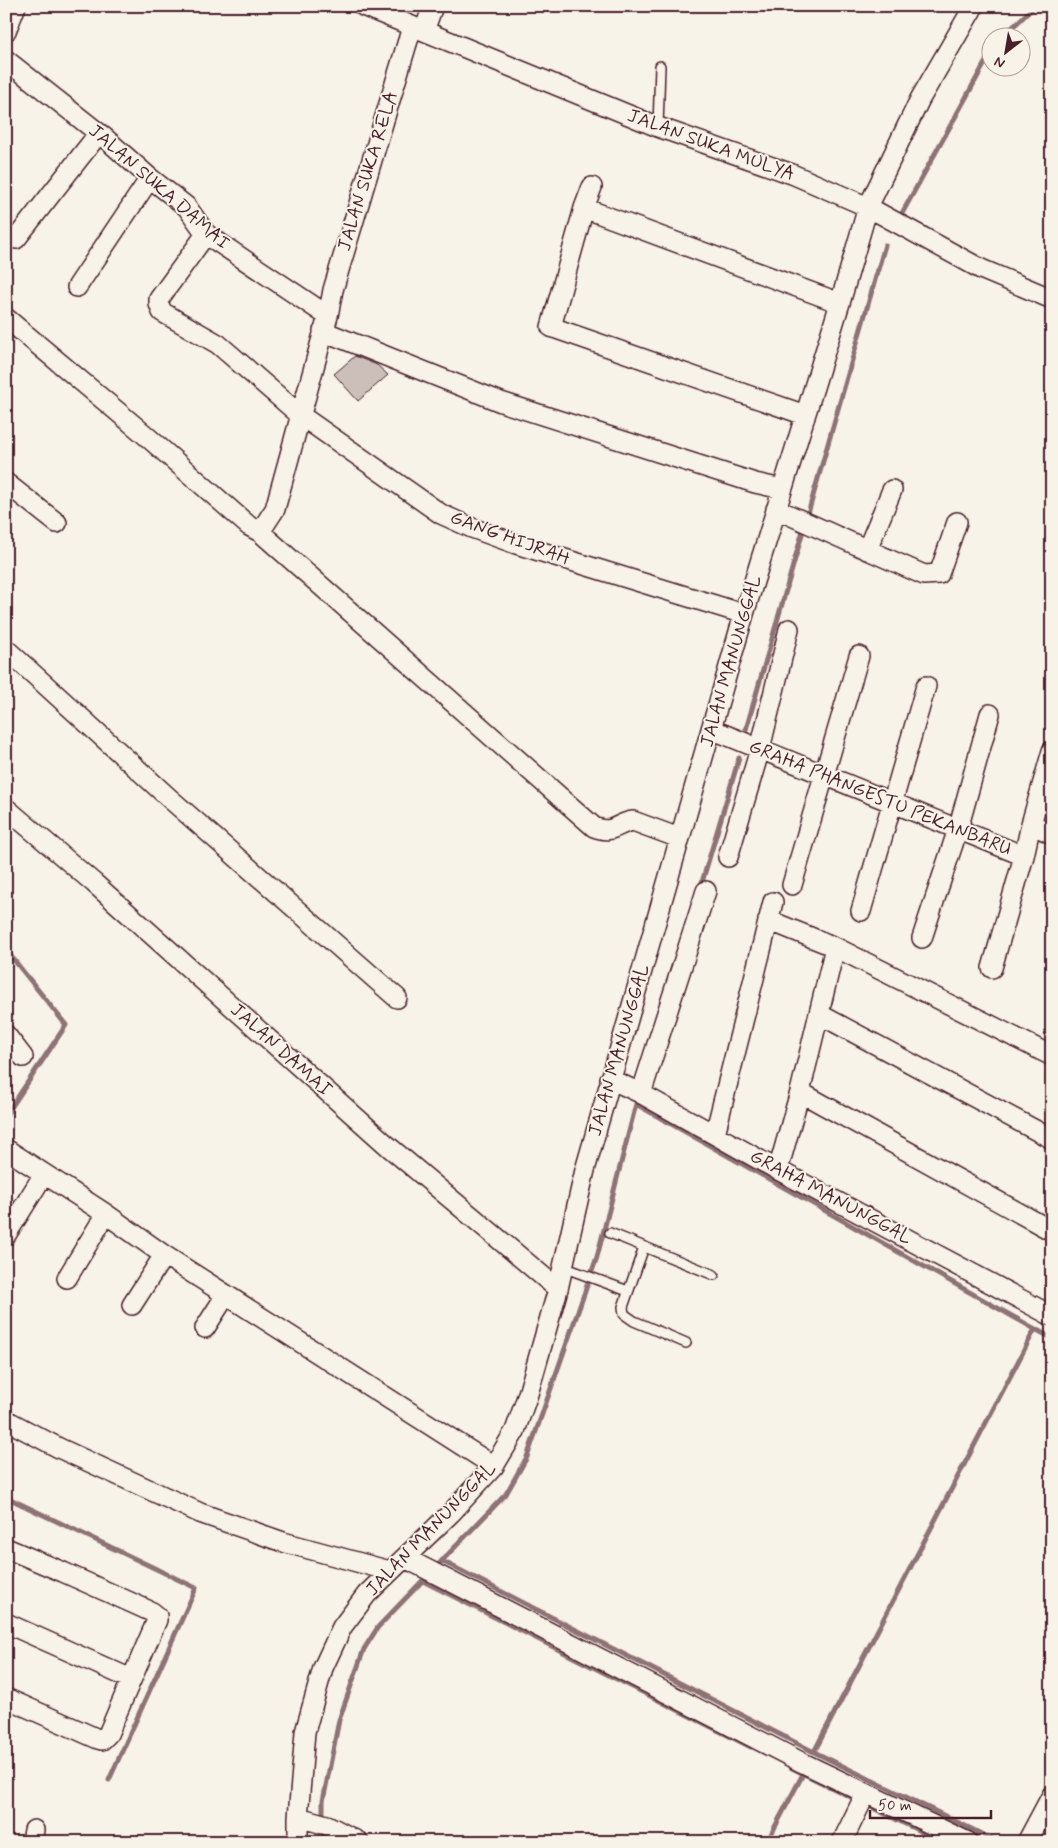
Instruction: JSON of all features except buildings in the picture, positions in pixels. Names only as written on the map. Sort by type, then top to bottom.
[{"type":"street","points":[[6,31],[16,6]]},
{"type":"street","name":"JALAN SUKA MULYA","points":[[363,6],[658,127],[792,174],[872,210],[981,269],[1052,299]]},
{"type":"street","name":"JALAN SUKA RELA","points":[[260,532],[275,509],[326,324],[338,272],[418,29],[433,6]]},
{"type":"street","name":"JALAN MANUNGGAL","points":[[298,1842],[302,1818],[305,1732],[324,1668],[342,1626],[367,1594],[390,1571],[407,1559],[494,1466],[517,1424],[528,1394],[558,1289],[566,1268],[585,1170],[710,729],[840,303],[872,210],[920,99],[974,6]]},
{"type":"street","name":"JALAN SUKA DAMAI","points":[[6,60],[187,207],[206,234],[326,324],[501,402],[782,490]]},
{"type":"street","points":[[16,239],[98,133]]},
{"type":"street","points":[[77,287],[150,178]]},
{"type":"street","points":[[592,187],[584,208],[551,327],[805,416]]},
{"type":"street","points":[[584,208],[840,303]]},
{"type":"street","name":"GANG HIJRAH","points":[[206,234],[159,298],[162,312],[218,344],[300,415],[441,514],[472,528],[516,544],[744,614]]},
{"type":"street","points":[[6,318],[143,433],[249,526],[260,532],[594,827],[609,830],[634,821],[679,838]]},
{"type":"street","points":[[6,482],[57,522]]},
{"type":"street","points":[[867,550],[892,490]]},
{"type":"street","points":[[776,509],[924,575],[939,574],[957,522]]},
{"type":"street","points":[[728,857],[789,629]]},
{"type":"street","points":[[6,649],[168,797],[397,998]]},
{"type":"street","points":[[792,885],[859,656]]},
{"type":"street","points":[[861,911],[926,686]]},
{"type":"street","points":[[922,938],[958,829],[990,714]]},
{"type":"street","name":"GRAHA PHANGESTU PEKANBARU","points":[[710,729],[1024,856],[1031,824],[1052,834]]},
{"type":"street","points":[[1031,824],[1052,751]]},
{"type":"street","name":"JALAN DAMAI","points":[[6,808],[94,883],[388,1146],[558,1289]]},
{"type":"street","points":[[992,968],[1024,856]]},
{"type":"street","points":[[640,1094],[706,891]]},
{"type":"street","points":[[715,1134],[771,911],[835,948],[1052,1056]]},
{"type":"street","points":[[778,1170],[800,1092],[835,948]]},
{"type":"street","points":[[820,1014],[1052,1140]]},
{"type":"street","points":[[6,1035],[23,1057]]},
{"type":"street","name":"GRAHA MANUNGGAL","points":[[612,1080],[1052,1316]]},
{"type":"street","points":[[800,1092],[1052,1231]]},
{"type":"street","points":[[6,1149],[106,1214],[164,1255],[494,1466]]},
{"type":"street","points":[[6,1235],[44,1174]]},
{"type":"street","points":[[67,1278],[106,1214]]},
{"type":"street","points":[[132,1306],[164,1255]]},
{"type":"street","points":[[205,1328],[226,1295]]},
{"type":"street","points":[[6,1420],[59,1448],[200,1513],[283,1542],[390,1571]]},
{"type":"street","points":[[6,1548],[152,1612],[157,1616],[153,1631],[108,1734],[102,1740],[98,1740],[6,1698]]},
{"type":"street","points":[[407,1559],[803,1763],[968,1842]]},
{"type":"street","points":[[6,1623],[132,1679]]},
{"type":"street","points":[[842,1842],[866,1793]]},
{"type":"street","points":[[1027,1842],[1052,1795]]},
{"type":"street","points":[[302,1818],[327,1825],[359,1842]]},
{"type":"lane","points":[[658,127],[660,66]]},
{"type":"lane","points":[[610,1233],[714,1274]]},
{"type":"lane","points":[[644,1246],[623,1307],[624,1314],[629,1319],[686,1343]]},
{"type":"lane","points":[[566,1268],[628,1291]]},
{"type":"waterway","points":[[1012,28],[1035,6]]},
{"type":"waterway","points":[[900,217],[980,72]]},
{"type":"waterway","points":[[745,733],[885,245]]},
{"type":"waterway","points":[[700,889],[739,758]]},
{"type":"waterway","points":[[6,950],[66,1025],[6,1115]]},
{"type":"waterway","points":[[434,1569],[506,1494],[527,1457],[597,1257],[636,1104],[1035,1329],[814,1752]]},
{"type":"waterway","points":[[1035,1329],[1052,1338]]},
{"type":"waterway","points":[[6,1497],[196,1588],[109,1780]]},
{"type":"waterway","points":[[442,1561],[814,1752],[998,1842]]},
{"type":"waterway","points":[[323,1819],[323,1801],[339,1720],[364,1649],[378,1627],[428,1575]]},
{"type":"waterway","points":[[423,1581],[751,1747]]},
{"type":"waterway","points":[[790,1767],[942,1842]]},
{"type":"waterway","points":[[767,1842],[803,1774]]},
{"type":"waterway","points":[[323,1827],[324,1842]]}]
